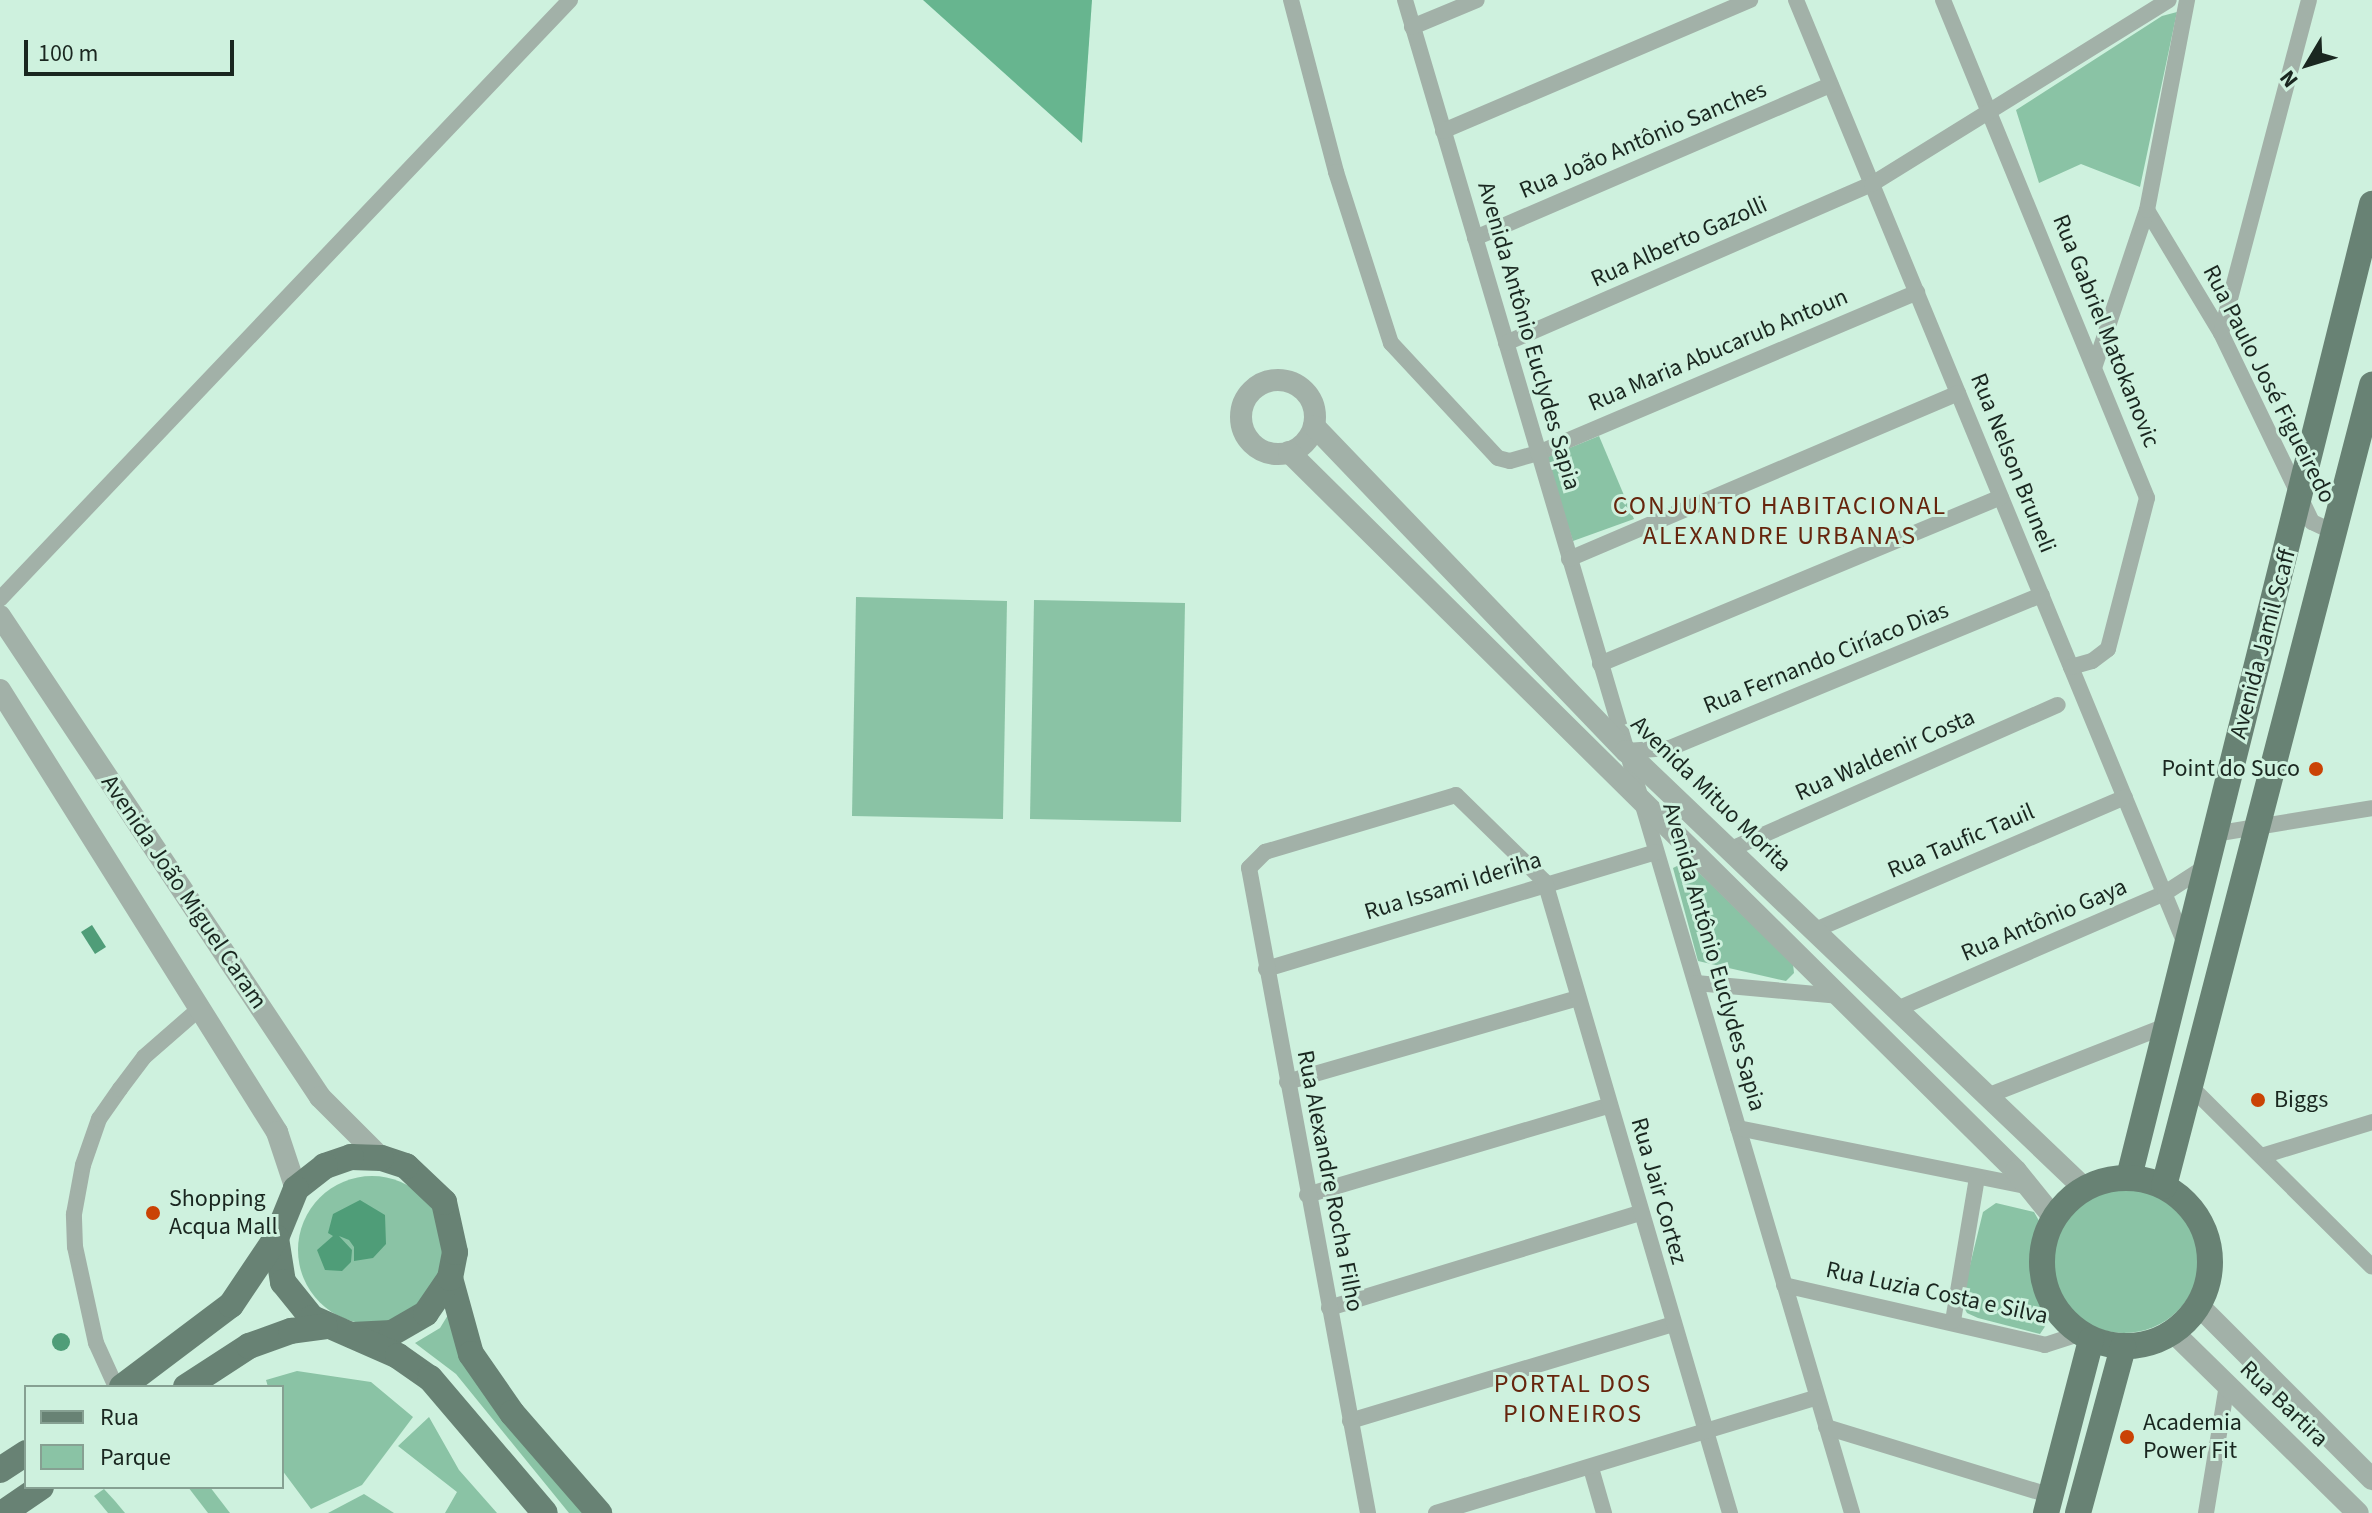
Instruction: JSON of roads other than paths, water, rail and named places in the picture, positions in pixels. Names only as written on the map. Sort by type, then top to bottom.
[{"type":"main road","name":"Avenida Jamil Scaff","points":[[2129,1177],[2372,204]]},
{"type":"main road","name":"Avenida Jamil Scaff","points":[[2164,1186],[2193,1089],[2331,531],[2372,385]]},
{"type":"main road","points":[[122,1385],[223,1312],[276,1238],[296,1189],[325,1166],[351,1157],[381,1158],[406,1166],[444,1202],[453,1226],[450,1278],[471,1354],[512,1413],[599,1513]]},
{"type":"main road","points":[[2129,1177],[2164,1186],[2187,1203],[2207,1239],[2209,1280],[2199,1306],[2174,1333],[2150,1344],[2123,1347],[2085,1337],[2051,1300],[2042,1273],[2043,1244],[2054,1218],[2084,1188],[2129,1177]]},
{"type":"main road","points":[[276,1238],[283,1282],[300,1308],[325,1326],[352,1335],[430,1378],[545,1513]]},
{"type":"main road","points":[[352,1335],[382,1334],[410,1325],[440,1297],[450,1278]]},
{"type":"main road","points":[[189,1385],[249,1346],[291,1331],[325,1326]]},
{"type":"main road","points":[[2048,1505],[2085,1337]]},
{"type":"main road","points":[[2078,1513],[2123,1347]]},
{"type":"main road","points":[[0,1470],[24,1454]]},
{"type":"main road","points":[[3,1513],[38,1489]]},
{"type":"street","points":[[0,599],[570,0]]},
{"type":"street","name":"Rua Maria Abucarub Antoun","points":[[1291,0],[1336,172],[1391,343],[1498,458],[1510,461],[1538,453],[1917,292]]},
{"type":"street","name":"Avenida Antônio Euclydes Sapia","points":[[1405,0],[1626,751],[1649,813],[1656,852],[1852,1513]]},
{"type":"street","points":[[1412,27],[1477,0]]},
{"type":"street","points":[[1443,131],[1750,0]]},
{"type":"street","name":"Rua Nelson Bruneli","points":[[1796,0],[2186,945]]},
{"type":"street","name":"Rua Alberto Gazolli","points":[[1506,343],[1872,184],[2169,0]]},
{"type":"street","points":[[2095,365],[2147,210],[2187,0]]},
{"type":"street","points":[[2221,333],[2309,0]]},
{"type":"street","name":"Rua Gabriel Matokanovic","points":[[1947,2],[2147,498],[2108,649],[2092,661],[2071,667]]},
{"type":"street","name":"Rua João Antônio Sanches","points":[[1475,238],[1831,85]]},
{"type":"street","name":"Rua Paulo José Figueiredo","points":[[2147,210],[2221,333],[2312,522],[2331,531]]},
{"type":"street","points":[[1284,380],[1302,389],[1314,409],[1314,426],[1304,443],[1289,452],[1271,453],[1255,446],[1243,429],[1241,412],[1253,389],[1284,380]]},
{"type":"street","points":[[1569,559],[1958,393]]},
{"type":"street","name":"Avenida Mituo Morita","points":[[1314,426],[1626,751],[2084,1188]]},
{"type":"street","points":[[1289,452],[1649,813],[1840,996],[2030,1187],[2054,1218]]},
{"type":"street","points":[[1600,664],[2001,497]]},
{"type":"street","name":"Rua Fernando Ciríaco Dias","points":[[1626,751],[1670,748],[2042,595]]},
{"type":"street","name":"Avenida João Miguel Caram","points":[[0,616],[320,1097],[381,1158]]},
{"type":"street","name":"Avenida João Miguel Caram","points":[[0,690],[277,1132],[296,1189]]},
{"type":"street","name":"Rua Waldenir Costa","points":[[1731,849],[2058,705]]},
{"type":"street","name":"Rua Alexandre Rocha Filho","points":[[1368,1513],[1249,874],[1253,859],[1456,795],[1545,882]]},
{"type":"street","name":"Rua Taufic Tauil","points":[[1815,930],[2125,797]]},
{"type":"street","points":[[2214,834],[2372,808]]},
{"type":"street","name":"Rua Issami Ideriha","points":[[1266,969],[1545,882],[1656,852]]},
{"type":"street","name":"Rua Antônio Gaya","points":[[1897,1009],[2165,893],[2205,867]]},
{"type":"street","name":"Rua Jair Cortez","points":[[1545,882],[1639,1213],[1730,1513]]},
{"type":"street","points":[[1696,983],[1840,996]]},
{"type":"street","points":[[1287,1082],[1578,998]]},
{"type":"street","points":[[118,1385],[96,1343],[75,1247],[74,1214],[83,1165],[99,1119],[120,1089],[144,1057],[199,1009]]},
{"type":"street","points":[[1987,1096],[2166,1026]]},
{"type":"street","points":[[2193,1089],[2265,1155],[2371,1265]]},
{"type":"street","points":[[1307,1195],[1610,1105]]},
{"type":"street","points":[[2265,1155],[2372,1122]]},
{"type":"street","points":[[1738,1128],[2030,1187]]},
{"type":"street","points":[[1953,1321],[1977,1177]]},
{"type":"street","points":[[1329,1308],[1639,1213]]},
{"type":"street","name":"Rua Luzia Costa e Silva","points":[[1784,1285],[1953,1321],[2045,1345],[2085,1337]]},
{"type":"street","name":"Rua Bartira","points":[[2199,1306],[2372,1479]]},
{"type":"street","points":[[1350,1421],[1674,1324]]},
{"type":"street","name":"Rua Bartira","points":[[2174,1333],[2358,1513]]},
{"type":"street","points":[[2206,1513],[2227,1385]]},
{"type":"street","points":[[1436,1513],[1477,1507],[1706,1430],[1817,1397]]},
{"type":"street","points":[[1826,1427],[2048,1505]]},
{"type":"street","points":[[1591,1468],[1604,1513]]},
{"type":"street","points":[[30,1513],[40,1489]]},
{"type":"place","name":"Point do Suco","points":[[2316,769]]},
{"type":"place","name":"Biggs","points":[[2258,1100]]},
{"type":"place","name":"Shopping Acqua Mall","points":[[153,1213]]},
{"type":"place","name":"Academia Power Fit","points":[[2127,1437]]},
{"type":"district","name":"CONJUNTO HABITACIONAL ALEXANDRE URBANAS","points":[[1780,521]]},
{"type":"district","name":"PORTAL DOS PIONEIROS","points":[[1573,1399]]}]
